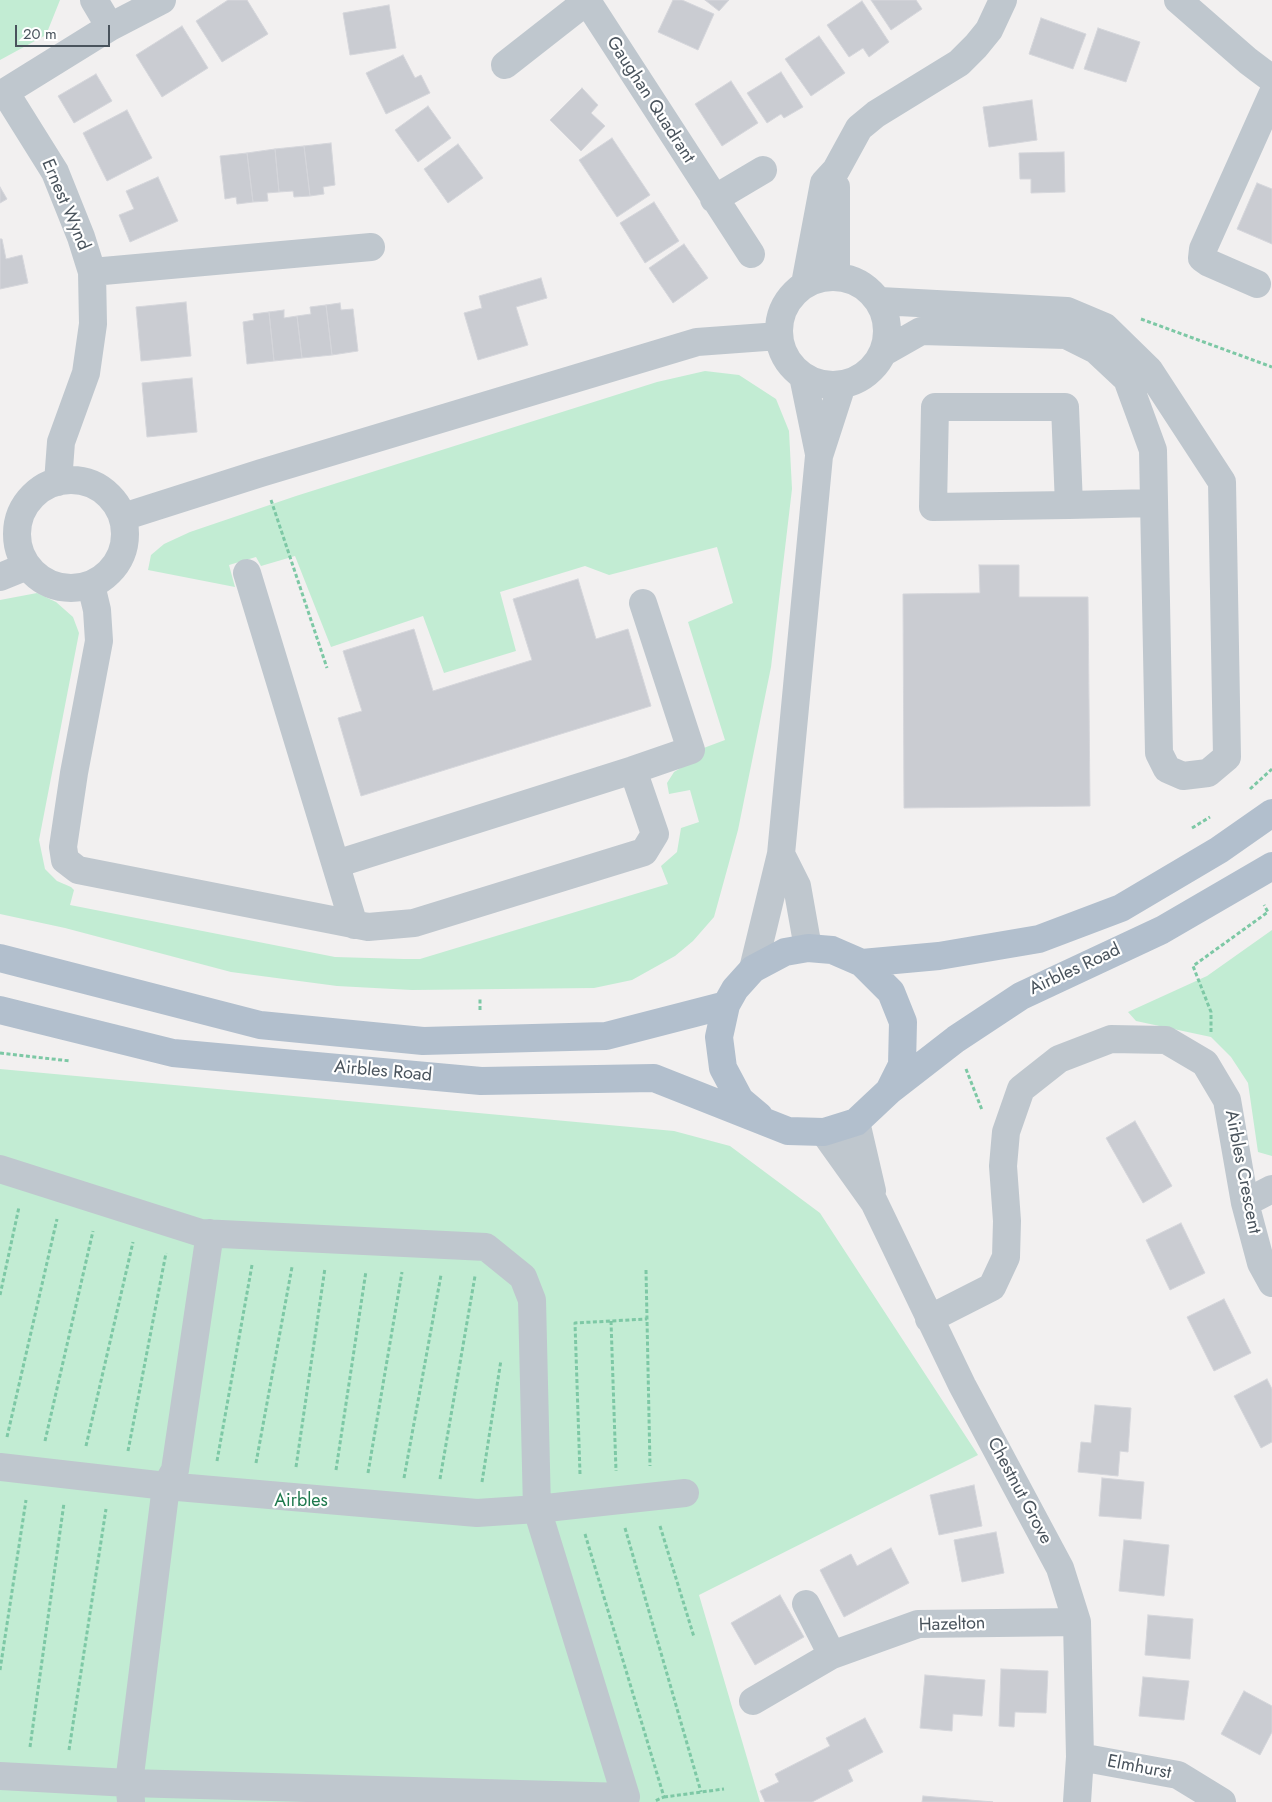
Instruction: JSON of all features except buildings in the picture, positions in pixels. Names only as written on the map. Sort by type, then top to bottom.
[{"type":"main road","name":"Airbles Road","points":[[862,963],[940,956],[1039,939],[1120,908],[1219,850],[1272,813]]},
{"type":"main road","name":"Airbles Road","points":[[0,1010],[173,1053],[480,1081],[654,1078],[788,1131],[824,1132],[856,1122],[889,1091],[956,1039],[1021,996],[1162,930],[1272,866]]},
{"type":"main road","name":"Airbles Road","points":[[764,1121],[740,1100],[723,1068],[719,1036],[726,1005],[735,989],[753,969],[785,952],[808,948],[832,950],[862,963],[891,992],[903,1022],[902,1064],[889,1091]]},
{"type":"main road","name":"Airbles Road","points":[[0,958],[260,1025],[423,1041],[606,1036],[726,1005]]},
{"type":"street","points":[[94,0],[110,27],[162,0]]},
{"type":"street","points":[[505,65],[587,0]]},
{"type":"street","name":"Gaughan Quadrant","points":[[587,0],[750,254]]},
{"type":"street","points":[[805,284],[824,184],[836,170],[858,128],[876,114],[959,63],[989,30],[1003,0]]},
{"type":"street","points":[[1178,0],[1248,61],[1272,78]]},
{"type":"street","name":"Ernest Wynd","points":[[58,482],[61,442],[86,373],[93,324],[92,272],[81,237],[55,172],[5,92],[110,27]]},
{"type":"street","points":[[1257,284],[1202,258],[1203,249],[1272,95]]},
{"type":"street","points":[[714,199],[763,170]]},
{"type":"street","points":[[836,170],[836,276]]},
{"type":"street","name":"Ernest Wynd","points":[[92,272],[371,246]]},
{"type":"street","points":[[836,276],[854,280],[867,287],[880,302],[887,319],[888,329],[884,352],[874,367],[859,379],[842,385],[823,384],[803,376],[790,363],[781,347],[779,336],[781,317],[791,297],[805,284],[823,277],[836,276]]},
{"type":"street","points":[[880,302],[1067,311],[1105,327],[1148,370],[1222,482],[1228,757],[1208,773],[1183,776],[1167,769],[1159,753],[1153,450],[1127,378],[1096,350],[1066,335],[921,331],[884,352]]},
{"type":"street","points":[[123,517],[262,473],[697,342],[779,336]]},
{"type":"street","points":[[803,376],[819,456]]},
{"type":"street","points":[[753,969],[781,854],[819,456],[842,385]]},
{"type":"street","points":[[1069,505],[1065,407],[934,407],[933,508],[1069,505],[1154,503]]},
{"type":"street","points":[[66,479],[85,480],[102,488],[115,501],[123,517],[126,536],[123,554],[114,569],[100,580],[84,588],[66,589],[49,584],[34,575],[23,560],[17,544],[17,526],[22,509],[33,494],[48,484],[58,482],[66,479]]},
{"type":"street","points":[[0,577],[27,566]]},
{"type":"street","points":[[248,573],[354,925]]},
{"type":"street","points":[[91,585],[97,610],[99,641],[74,773],[63,847],[65,860],[78,870],[354,925],[368,927],[414,923],[644,852],[655,834],[632,770]]},
{"type":"street","points":[[336,864],[691,750],[643,603]]},
{"type":"street","points":[[781,854],[797,886],[808,948]]},
{"type":"street","name":"Airbles Crescent","points":[[929,1319],[992,1287],[1006,1257],[1007,1221],[1003,1166],[1006,1132],[1021,1089],[1059,1059],[1111,1039],[1166,1040],[1205,1063],[1227,1100],[1245,1203],[1261,1263],[1272,1283]]},
{"type":"street","name":"Chestnut Grove","points":[[856,1122],[874,1202]]},
{"type":"street","name":"Chestnut Grove","points":[[824,1132],[874,1202],[962,1385],[1060,1568],[1077,1622],[1080,1758],[1077,1802]]},
{"type":"street","points":[[13,1173],[201,1233],[486,1247],[523,1277],[532,1300],[537,1509],[644,1799],[130,1793],[64,1780],[13,1777]]},
{"type":"street","points":[[1245,1203],[1272,1189]]},
{"type":"street","points":[[130,1793],[166,1486],[175,1470],[210,1233]]},
{"type":"street","points":[[0,1467],[166,1486],[477,1513],[537,1509],[685,1493]]},
{"type":"street","points":[[806,1604],[832,1655]]},
{"type":"street","name":"Hazelton","points":[[753,1702],[832,1655],[918,1624],[1077,1622]]},
{"type":"street","name":"Elmhurst","points":[[1080,1758],[1178,1775],[1222,1802]]},
{"type":"path","points":[[1137,317],[1272,367]]},
{"type":"path","points":[[262,473],[327,668]]},
{"type":"path","points":[[956,1039],[964,1066],[984,1114],[1006,1132]]},
{"type":"path","points":[[0,1295],[13,1173]]},
{"type":"path","points":[[0,1467],[63,1189]]},
{"type":"path","points":[[0,1670],[35,1471],[100,1201]]},
{"type":"path","points":[[13,1777],[74,1475],[139,1213]]},
{"type":"path","points":[[64,1780],[117,1480],[172,1223]]},
{"type":"path","points":[[212,1490],[257,1235]]},
{"type":"path","points":[[250,1493],[297,1237]]},
{"type":"path","points":[[292,1497],[330,1239]]},
{"type":"path","points":[[332,1500],[370,1241]]},
{"type":"path","points":[[363,1503],[407,1243]]},
{"type":"path","points":[[399,1506],[446,1245]]},
{"type":"path","points":[[434,1509],[480,1247]]},
{"type":"path","points":[[646,1270],[651,1497],[694,1637]]},
{"type":"path","points":[[644,1799],[578,1505],[576,1323],[648,1319]]},
{"type":"path","points":[[611,1321],[617,1501],[701,1792]]},
{"type":"path","points":[[477,1513],[502,1358]]},
{"type":"path","points":[[644,1799],[724,1789]]},
{"type":"path","points":[[644,1799],[653,1802]]},
{"type":"green space","points":[[0,0],[60,0],[46,35],[0,60]]},
{"type":"green space","points":[[705,371],[739,375],[776,399],[789,431],[792,489],[771,667],[738,830],[714,917],[693,941],[675,956],[632,980],[594,988],[412,990],[337,986],[231,972],[65,928],[0,914],[0,600],[37,593],[56,602],[73,617],[79,633],[39,840],[45,869],[57,881],[74,890],[70,905],[335,957],[420,959],[668,884],[661,866],[677,852],[681,828],[699,822],[690,790],[669,794],[667,783],[674,772],[702,758],[701,749],[725,740],[688,622],[733,603],[717,547],[609,575],[585,566],[500,592],[516,651],[444,673],[423,616],[331,647],[295,556],[261,566],[256,557],[229,565],[235,587],[148,570],[151,555],[164,544],[190,532],[296,496],[657,382]]},
{"type":"green space","points":[[1272,930],[1272,1156],[1258,1152],[1248,1083],[1231,1057],[1211,1037],[1136,1021],[1128,1012],[1207,976]]},
{"type":"green space","name":"Airbles","points":[[0,1069],[674,1131],[730,1146],[820,1213],[978,1455],[699,1595],[760,1802],[0,1802]]}]
